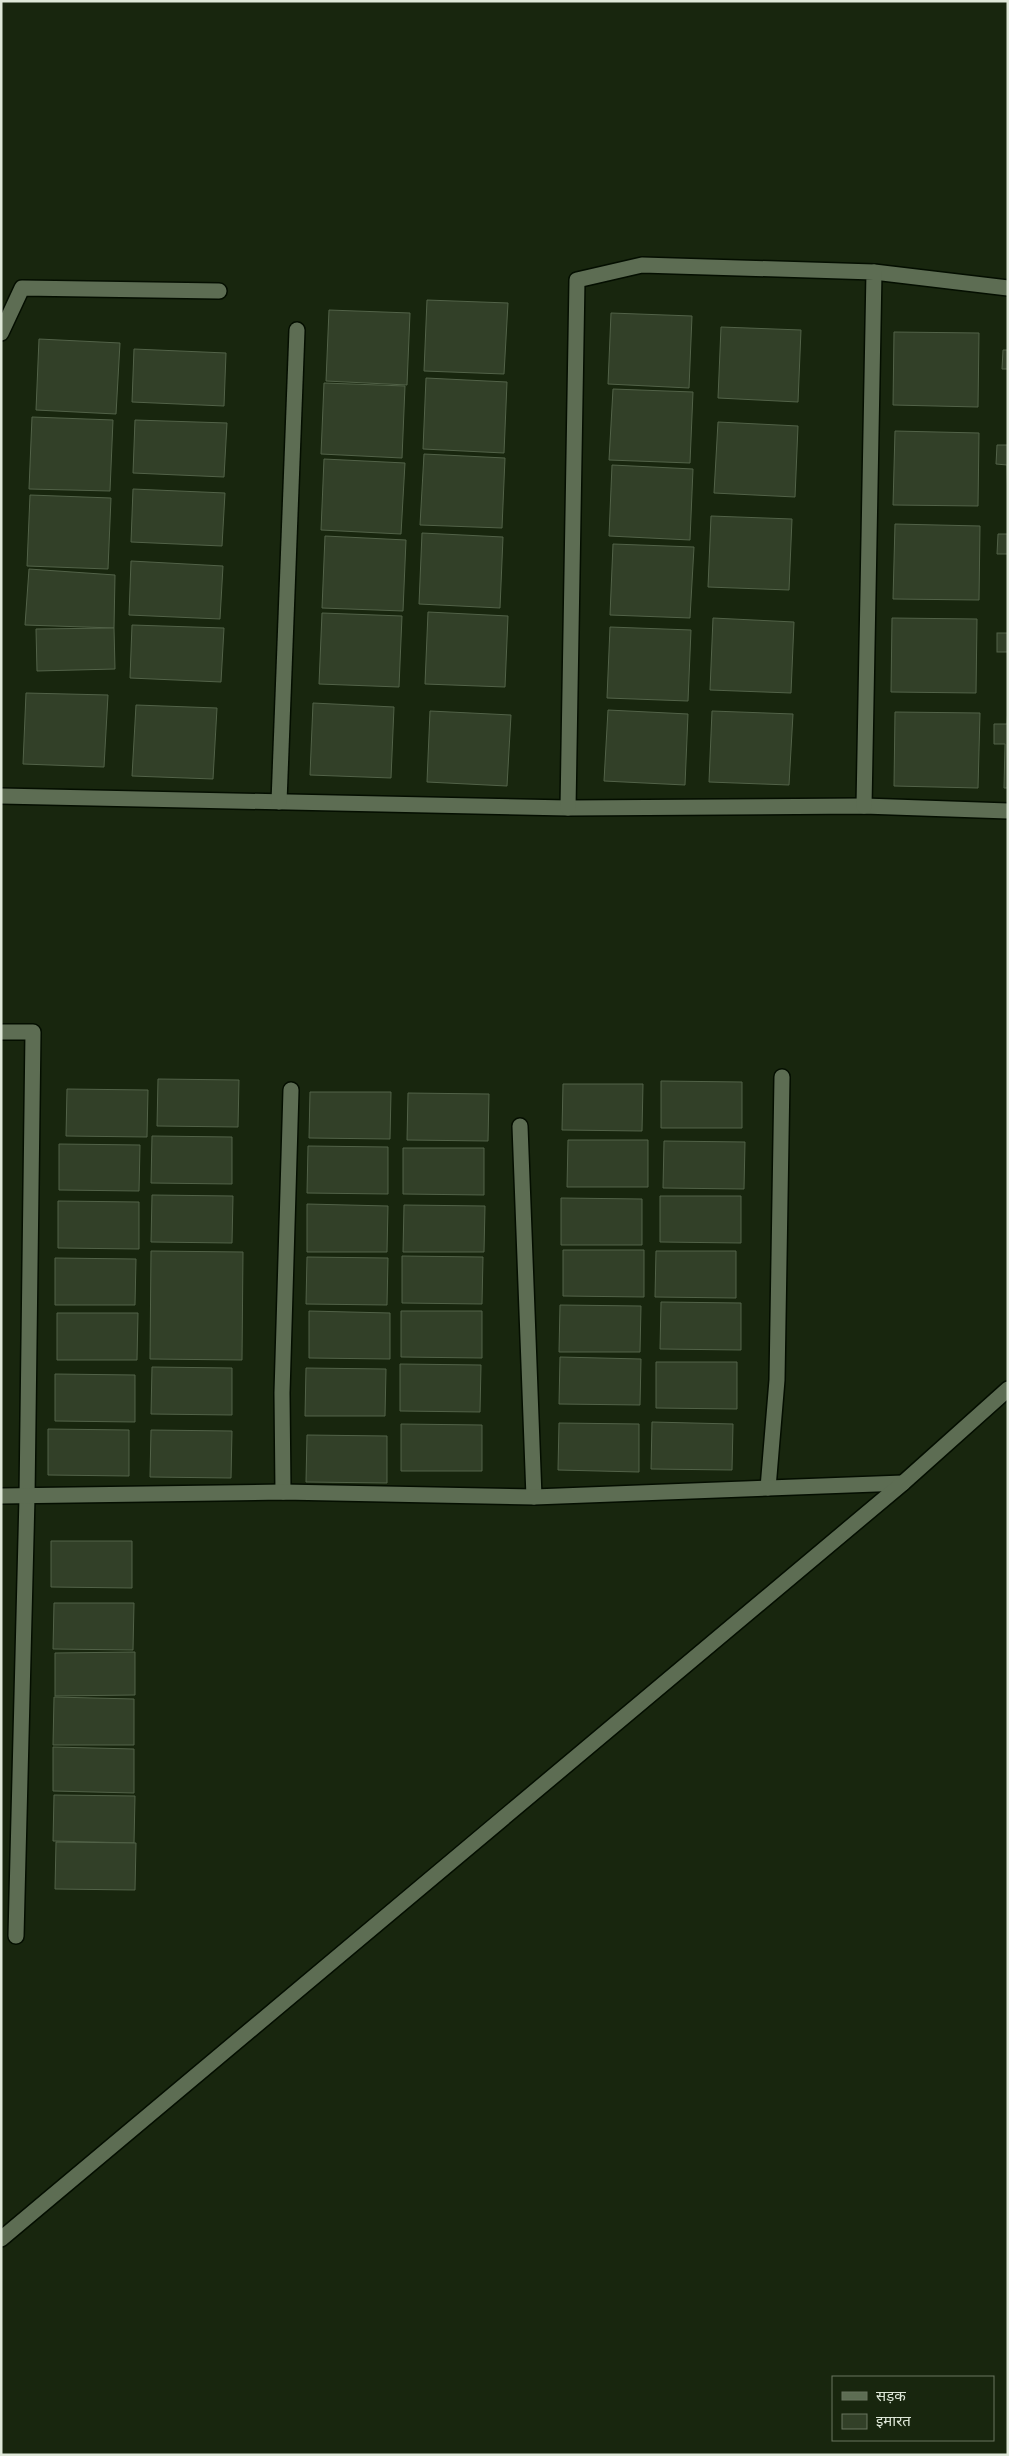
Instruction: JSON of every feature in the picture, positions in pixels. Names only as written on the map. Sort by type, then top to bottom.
[{"type":"street","points":[[568,808],[577,280],[642,265],[874,272],[1008,288]]},
{"type":"street","points":[[864,806],[874,272]]},
{"type":"street","points":[[1,333],[22,288],[219,291]]},
{"type":"street","points":[[279,802],[297,330]]},
{"type":"street","points":[[1,796],[568,808],[864,806],[1008,811]]},
{"type":"street","points":[[1,1032],[34,1032],[27,1497],[16,1936]]},
{"type":"street","points":[[768,1488],[777,1380],[782,1078]]},
{"type":"street","points":[[283,1492],[282,1394],[291,1090]]},
{"type":"street","points":[[520,1126],[534,1496]]},
{"type":"street","points":[[1,2239],[904,1483],[1008,1388]]},
{"type":"street","points":[[1,1496],[283,1492],[534,1496],[904,1483]]},
{"type":"building","points":[[427,300],[508,303],[504,374],[424,371]]},
{"type":"building","points":[[329,310],[410,313],[407,385],[326,381]]},
{"type":"building","points":[[611,313],[692,316],[689,388],[608,384]]},
{"type":"building","points":[[721,327],[801,330],[798,402],[718,398]]},
{"type":"building","points":[[894,332],[979,333],[978,407],[893,405]]},
{"type":"building","points":[[39,339],[120,343],[116,414],[36,410]]},
{"type":"building","points":[[134,349],[226,353],[224,406],[132,402]]},
{"type":"building","points":[[1003,350],[1008,350],[1008,369],[1002,369]]},
{"type":"building","points":[[426,378],[507,382],[504,453],[423,449]]},
{"type":"building","points":[[324,383],[405,386],[402,458],[321,454]]},
{"type":"building","points":[[613,389],[693,392],[690,463],[609,460]]},
{"type":"building","points":[[32,417],[113,420],[110,491],[29,489]]},
{"type":"building","points":[[135,420],[227,423],[224,477],[133,473]]},
{"type":"building","points":[[718,422],[798,426],[795,497],[714,493]]},
{"type":"building","points":[[895,431],[979,433],[978,506],[893,505]]},
{"type":"building","points":[[997,445],[1008,445],[1008,508],[1007,465],[996,464]]},
{"type":"building","points":[[424,454],[505,458],[502,528],[420,525]]},
{"type":"building","points":[[324,459],[405,463],[401,534],[321,530]]},
{"type":"building","points":[[612,465],[693,469],[690,540],[609,536]]},
{"type":"building","points":[[133,489],[225,493],[222,546],[131,542]]},
{"type":"building","points":[[30,495],[111,498],[108,569],[27,566]]},
{"type":"building","points":[[711,516],[792,519],[789,590],[708,587]]},
{"type":"building","points":[[895,524],[980,526],[979,600],[893,599]]},
{"type":"building","points":[[422,533],[503,537],[500,608],[419,604]]},
{"type":"building","points":[[998,534],[1008,534],[1008,554],[997,554]]},
{"type":"building","points":[[325,536],[406,540],[403,611],[322,608]]},
{"type":"building","points":[[613,544],[694,547],[690,618],[610,615]]},
{"type":"building","points":[[131,561],[223,566],[220,619],[129,615]]},
{"type":"building","points":[[29,569],[115,575],[114,628],[25,625]]},
{"type":"building","points":[[428,612],[508,616],[505,687],[425,684]]},
{"type":"building","points":[[322,613],[402,616],[399,687],[319,684]]},
{"type":"building","points":[[713,618],[794,622],[791,693],[710,690]]},
{"type":"building","points":[[892,618],[977,619],[976,693],[891,692]]},
{"type":"building","points":[[132,625],[224,628],[221,682],[130,678]]},
{"type":"building","points":[[610,627],[691,630],[688,701],[607,698]]},
{"type":"building","points":[[114,628],[115,669],[37,671],[36,629]]},
{"type":"building","points":[[997,633],[1008,633],[1008,652],[997,652]]},
{"type":"building","points":[[26,693],[108,695],[104,767],[23,764]]},
{"type":"building","points":[[313,703],[394,707],[391,778],[310,775]]},
{"type":"building","points":[[136,705],[217,708],[213,779],[132,776]]},
{"type":"building","points":[[1008,706],[1008,788],[1004,788],[1005,744],[994,744],[994,724],[1007,724]]},
{"type":"building","points":[[608,710],[688,714],[685,785],[604,781]]},
{"type":"building","points":[[430,711],[511,715],[507,786],[427,782]]},
{"type":"building","points":[[712,711],[793,714],[789,785],[709,782]]},
{"type":"building","points":[[895,712],[980,713],[978,788],[894,786]]},
{"type":"building","points":[[158,1079],[239,1080],[238,1127],[157,1126]]},
{"type":"building","points":[[661,1081],[742,1082],[742,1128],[661,1128]]},
{"type":"building","points":[[563,1084],[643,1084],[642,1131],[562,1130]]},
{"type":"building","points":[[67,1089],[148,1090],[147,1137],[66,1136]]},
{"type":"building","points":[[310,1092],[391,1092],[390,1139],[309,1138]]},
{"type":"building","points":[[408,1093],[489,1094],[488,1141],[407,1140]]},
{"type":"building","points":[[152,1136],[232,1137],[232,1184],[151,1183]]},
{"type":"building","points":[[568,1140],[648,1140],[648,1187],[567,1187]]},
{"type":"building","points":[[664,1141],[745,1142],[744,1189],[663,1188]]},
{"type":"building","points":[[59,1144],[140,1145],[139,1191],[59,1190]]},
{"type":"building","points":[[308,1146],[388,1147],[388,1194],[307,1193]]},
{"type":"building","points":[[403,1148],[484,1148],[484,1195],[403,1194]]},
{"type":"building","points":[[152,1195],[233,1196],[232,1243],[151,1242]]},
{"type":"building","points":[[660,1196],[741,1196],[741,1243],[660,1242]]},
{"type":"building","points":[[561,1198],[642,1199],[642,1245],[561,1245]]},
{"type":"building","points":[[58,1201],[139,1202],[139,1249],[58,1248]]},
{"type":"building","points":[[307,1204],[388,1206],[387,1252],[307,1252]]},
{"type":"building","points":[[404,1205],[485,1206],[484,1252],[403,1252]]},
{"type":"building","points":[[563,1250],[644,1250],[644,1297],[563,1296]]},
{"type":"building","points":[[151,1251],[243,1252],[242,1360],[150,1359]]},
{"type":"building","points":[[656,1251],[736,1251],[736,1298],[655,1297]]},
{"type":"building","points":[[402,1256],[483,1257],[482,1304],[402,1303]]},
{"type":"building","points":[[307,1257],[388,1258],[387,1305],[306,1304]]},
{"type":"building","points":[[55,1258],[136,1259],[135,1305],[55,1305]]},
{"type":"building","points":[[661,1302],[741,1303],[741,1350],[660,1349]]},
{"type":"building","points":[[560,1305],[641,1306],[640,1352],[559,1352]]},
{"type":"building","points":[[309,1311],[390,1313],[390,1359],[309,1358]]},
{"type":"building","points":[[401,1311],[482,1311],[482,1358],[401,1357]]},
{"type":"building","points":[[57,1313],[138,1313],[137,1360],[57,1360]]},
{"type":"building","points":[[560,1357],[641,1359],[640,1405],[559,1404]]},
{"type":"building","points":[[656,1362],[737,1362],[737,1409],[656,1408]]},
{"type":"building","points":[[400,1364],[481,1365],[480,1412],[400,1411]]},
{"type":"building","points":[[152,1367],[232,1368],[232,1415],[151,1414]]},
{"type":"building","points":[[306,1368],[386,1369],[385,1416],[305,1416]]},
{"type":"building","points":[[55,1374],[135,1375],[135,1422],[55,1421]]},
{"type":"building","points":[[652,1422],[733,1424],[732,1470],[651,1469]]},
{"type":"building","points":[[559,1423],[639,1424],[639,1472],[558,1470]]},
{"type":"building","points":[[401,1424],[482,1425],[482,1471],[401,1471]]},
{"type":"building","points":[[48,1429],[129,1430],[129,1476],[48,1475]]},
{"type":"building","points":[[151,1430],[232,1431],[231,1478],[150,1477]]},
{"type":"building","points":[[307,1435],[387,1436],[387,1483],[306,1482]]},
{"type":"building","points":[[51,1541],[132,1541],[132,1588],[51,1587]]},
{"type":"building","points":[[54,1603],[134,1603],[133,1650],[53,1649]]},
{"type":"building","points":[[135,1652],[135,1695],[55,1696],[55,1653]]},
{"type":"building","points":[[54,1697],[134,1699],[134,1745],[53,1745]]},
{"type":"building","points":[[53,1747],[134,1749],[134,1793],[53,1791]]},
{"type":"building","points":[[54,1795],[135,1796],[134,1843],[53,1841]]},
{"type":"building","points":[[56,1842],[136,1843],[135,1890],[55,1889]]}]
